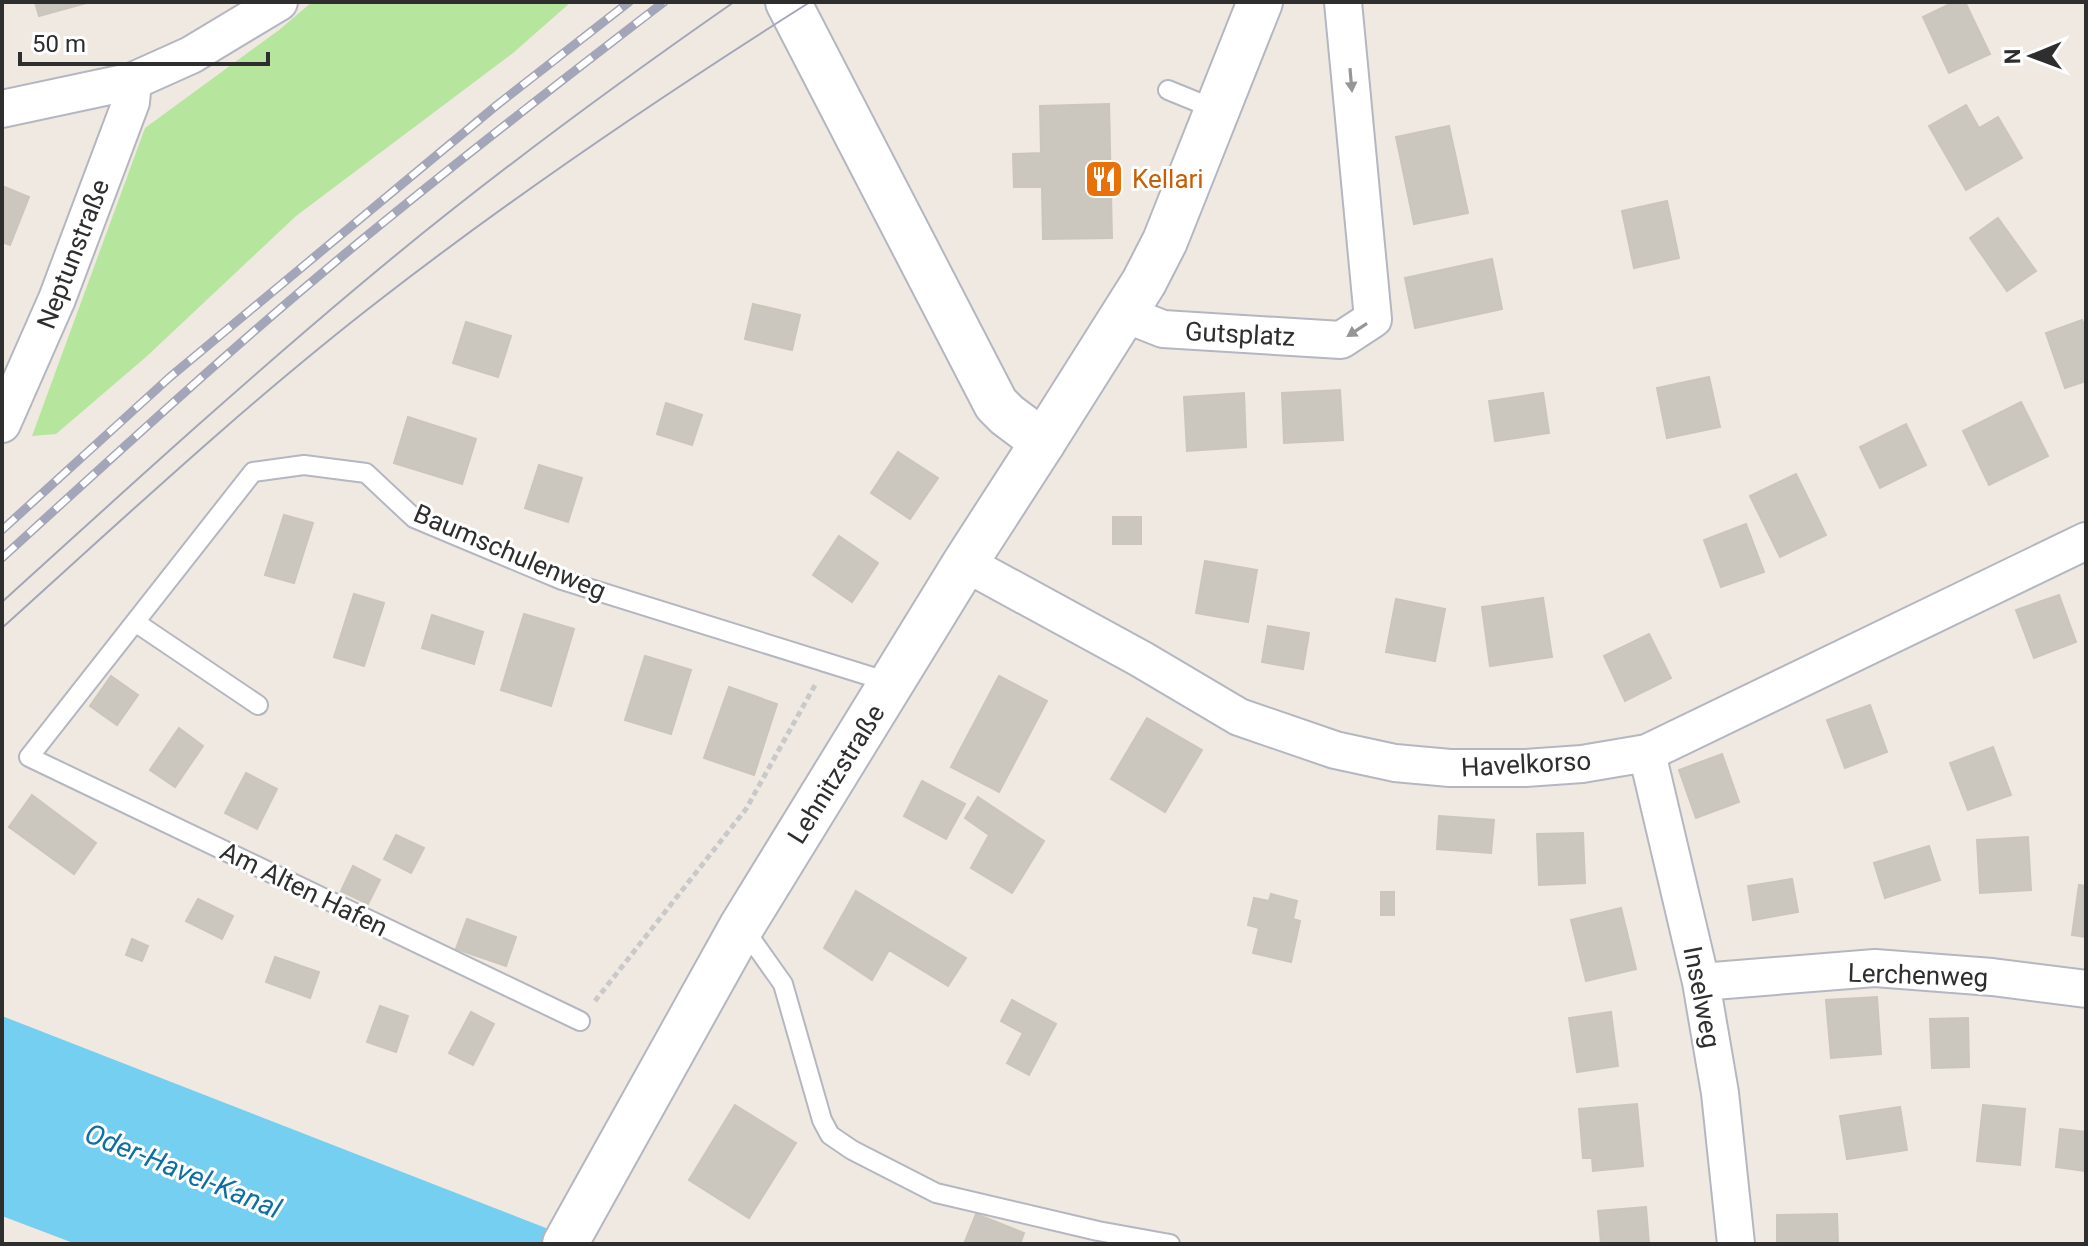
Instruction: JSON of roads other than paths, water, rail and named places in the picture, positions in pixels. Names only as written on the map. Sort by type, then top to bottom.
[{"type":"main road","points":[[788,2],[996,404],[1043,442]]},
{"type":"main road","points":[[1125,314],[1165,241],[1260,2]]},
{"type":"main road","name":"Lehnitzstraße","points":[[570,1235],[742,926],[965,563],[1125,314]]},
{"type":"street","points":[[2,109],[133,81],[191,55],[279,2]]},
{"type":"street","name":"Gutsplatz","points":[[1125,314],[1163,329],[1341,340],[1373,319],[1343,2]]},
{"type":"street","name":"Neptunstraße","points":[[2,424],[62,285],[131,102],[133,81]]},
{"type":"street","name":"Havelkorso","points":[[965,563],[1141,659],[1239,717],[1335,750],[1395,763],[1450,768],[1525,768],[1582,764],[1647,753],[2086,541]]},
{"type":"street","name":"Inselweg","points":[[1647,753],[1701,982],[1720,1093],[1736,1244]]},
{"type":"street","name":"Lerchenweg","points":[[1701,982],[1875,968],[1992,977],[2086,989]]},
{"type":"lane","points":[[1168,90],[1217,110]]},
{"type":"lane","name":"Baumschulenweg","points":[[29,757],[253,472],[304,465],[366,473],[414,518],[562,580],[892,683]]},
{"type":"lane","points":[[135,622],[258,705]]},
{"type":"lane","name":"Am Alten Hafen","points":[[29,757],[580,1021]]},
{"type":"lane","points":[[742,926],[783,984],[822,1120],[830,1135],[852,1150],[936,1193],[1098,1231],[1170,1244]]},
{"type":"water","name":"Oder-Havel-Kanal","points":[[2,1016],[587,1244],[76,1244],[2,1216]]},
{"type":"tram line","points":[[2,602],[224,402],[451,210],[734,2]]},
{"type":"tram line","points":[[2,628],[236,418],[381,299],[592,145],[810,2]]},
{"type":"railway","points":[[2,530],[170,377],[497,105],[629,2]]},
{"type":"railway","points":[[2,558],[215,365],[346,253],[664,2]]},
{"type":"place","name":"Kellari","points":[[1104,179]]}]
